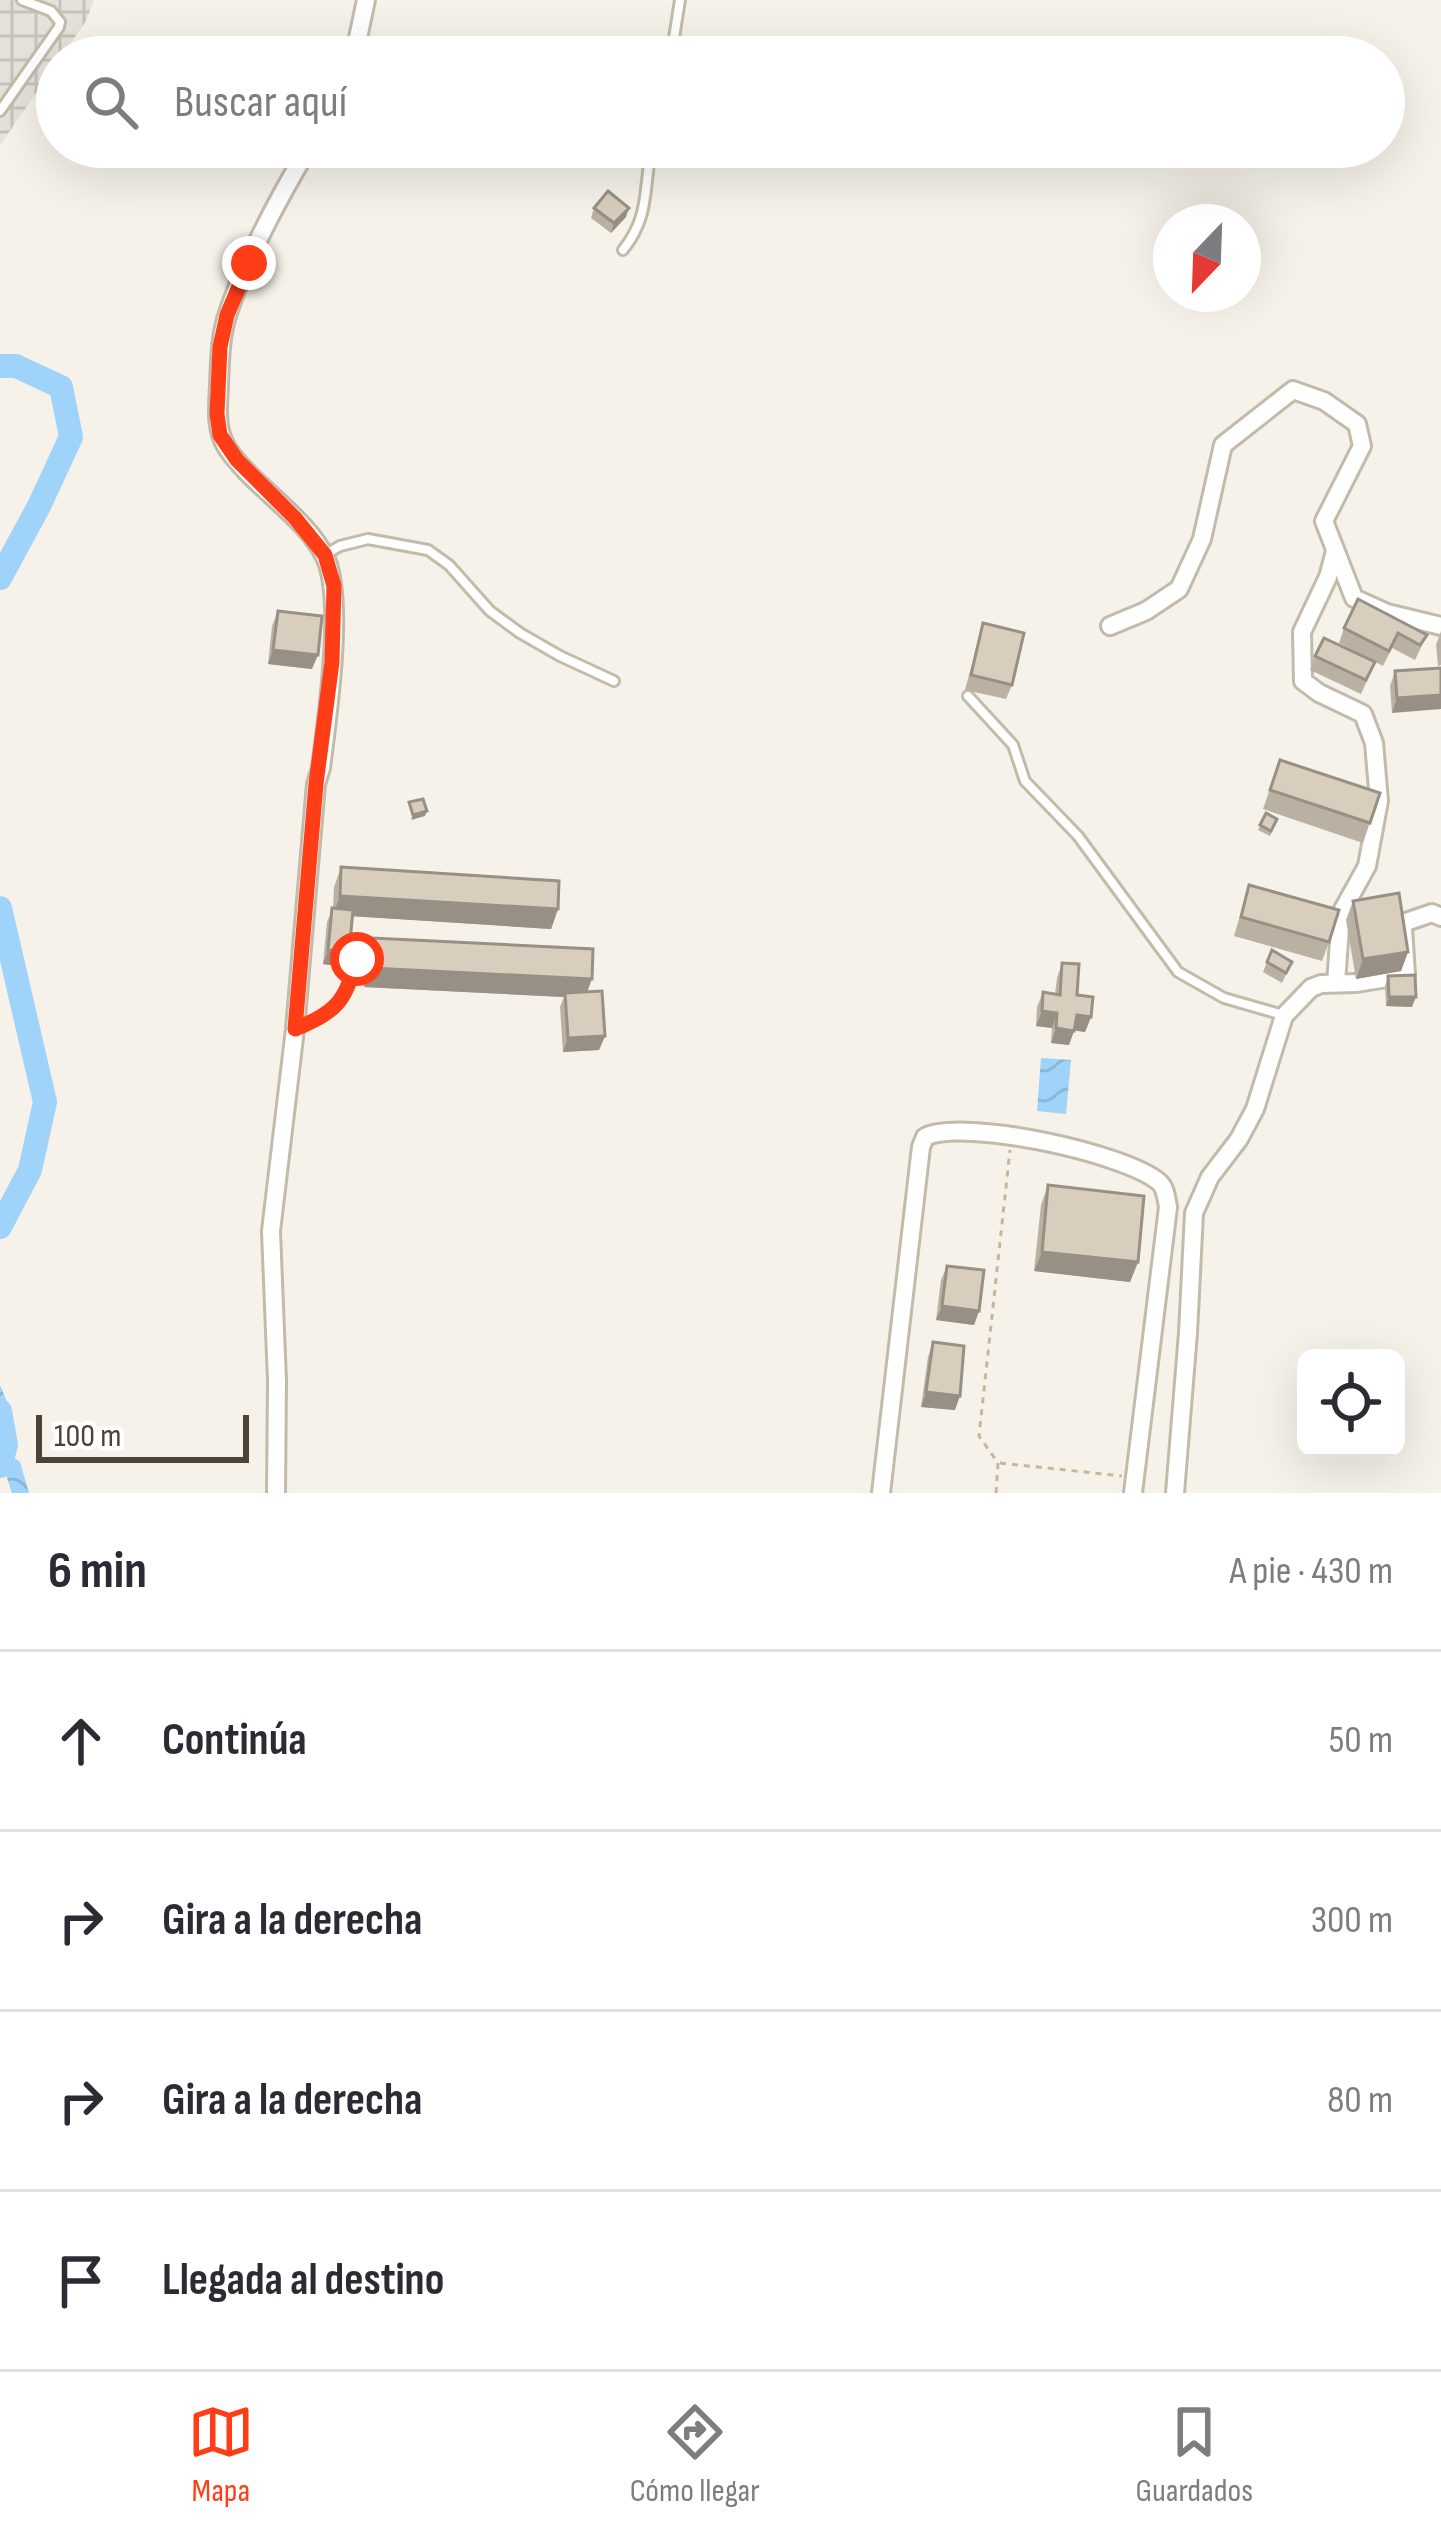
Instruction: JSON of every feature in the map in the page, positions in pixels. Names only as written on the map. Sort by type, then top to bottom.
[{"type":"street","points":[[358,36],[366,0]]},
{"type":"street","points":[[276,1493],[271,1231],[332,662],[334,586],[325,555],[226,447],[217,414],[220,347],[227,315],[298,168]]},
{"type":"street","points":[[1110,626],[1146,611],[1179,589],[1202,539],[1223,445],[1293,390],[1324,400],[1357,424],[1361,446],[1324,521],[1354,598],[1387,613],[1441,626]]},
{"type":"street","points":[[1336,550],[1302,632],[1303,681],[1363,714],[1374,743],[1379,801],[1367,866],[1341,913],[1336,983]]},
{"type":"street","points":[[1175,1493],[1194,1213],[1210,1177],[1255,1109],[1284,1016],[1311,988],[1406,975],[1403,927],[1432,913],[1441,916]]},
{"type":"street","points":[[881,1493],[922,1141],[943,1131],[1080,1148],[1133,1168],[1159,1181],[1165,1190],[1168,1208],[1134,1485]]},
{"type":"lane","points":[[22,0],[51,11],[60,22],[53,36]]},
{"type":"lane","points":[[674,36],[680,0]]},
{"type":"lane","points":[[0,111],[36,60]]},
{"type":"lane","points":[[623,250],[644,214],[649,168]]},
{"type":"lane","points":[[325,555],[340,545],[368,539],[428,550],[490,611],[520,633],[614,681]]},
{"type":"lane","points":[[968,696],[1013,746],[1025,781],[1078,836],[1178,971],[1224,998],[1284,1016]]},
{"type":"lane","points":[[295,1029],[328,1015],[347,993],[363,942]]},
{"type":"path","points":[[996,1493],[998,1463],[979,1436],[1011,1136]]},
{"type":"path","points":[[998,1463],[1134,1485]]},
{"type":"shaded area","points":[[0,0],[94,0],[76,36],[36,36],[36,93],[0,145]]},
{"type":"water","points":[[1041,1058],[1071,1060],[1066,1114],[1037,1111]]},
{"type":"water","points":[[0,1385],[10,1409],[9,1454],[20,1462],[29,1493],[12,1493],[0,1457]]},
{"type":"building","points":[[608,191],[629,208],[614,223],[594,208]]},
{"type":"building","points":[[1358,599],[1427,635],[1420,645],[1398,633],[1389,651],[1344,628]]},
{"type":"building","points":[[278,611],[322,616],[318,655],[273,650]]},
{"type":"building","points":[[983,623],[1024,633],[1012,685],[971,675]]},
{"type":"building","points":[[1324,638],[1375,662],[1366,680],[1315,656]]},
{"type":"building","points":[[1441,668],[1441,695],[1397,698],[1395,671]]},
{"type":"building","points":[[1280,760],[1380,793],[1370,823],[1270,790]]},
{"type":"building","points":[[423,799],[427,811],[413,815],[409,802]]},
{"type":"building","points":[[1266,813],[1277,819],[1271,831],[1260,825]]},
{"type":"building","points":[[341,867],[559,881],[558,909],[340,896]]},
{"type":"building","points":[[1249,885],[1339,910],[1329,942],[1241,917]]},
{"type":"building","points":[[1399,893],[1408,952],[1363,959],[1353,901]]},
{"type":"building","points":[[332,908],[353,910],[349,952],[328,950]]},
{"type":"building","points":[[372,938],[593,949],[592,979],[371,968]]},
{"type":"building","points":[[1272,950],[1292,962],[1286,973],[1267,962]]},
{"type":"building","points":[[1062,963],[1079,964],[1077,995],[1093,997],[1091,1017],[1077,1015],[1074,1031],[1056,1028],[1057,1013],[1042,1011],[1043,992],[1060,995]]},
{"type":"building","points":[[1415,975],[1416,997],[1389,997],[1388,976]]},
{"type":"building","points":[[602,991],[605,1036],[568,1038],[565,993]]},
{"type":"building","points":[[1048,1185],[1144,1196],[1138,1262],[1042,1252]]},
{"type":"building","points":[[947,1266],[984,1270],[979,1311],[942,1306]]},
{"type":"building","points":[[933,1342],[964,1346],[960,1396],[926,1392]]},
{"type":"waterway","points":[[0,366],[16,366],[61,387],[71,437],[0,578]]},
{"type":"waterway","points":[[0,908],[45,1102],[30,1170],[0,1227]]},
{"type":"waterway","points":[[0,1411],[6,1445],[0,1466]]},
{"type":"route","points":[[249,263],[227,315],[220,347],[220,435],[237,460],[325,555],[334,586],[332,662],[316,784],[295,1029],[328,1015],[347,993],[357,959]]}]
